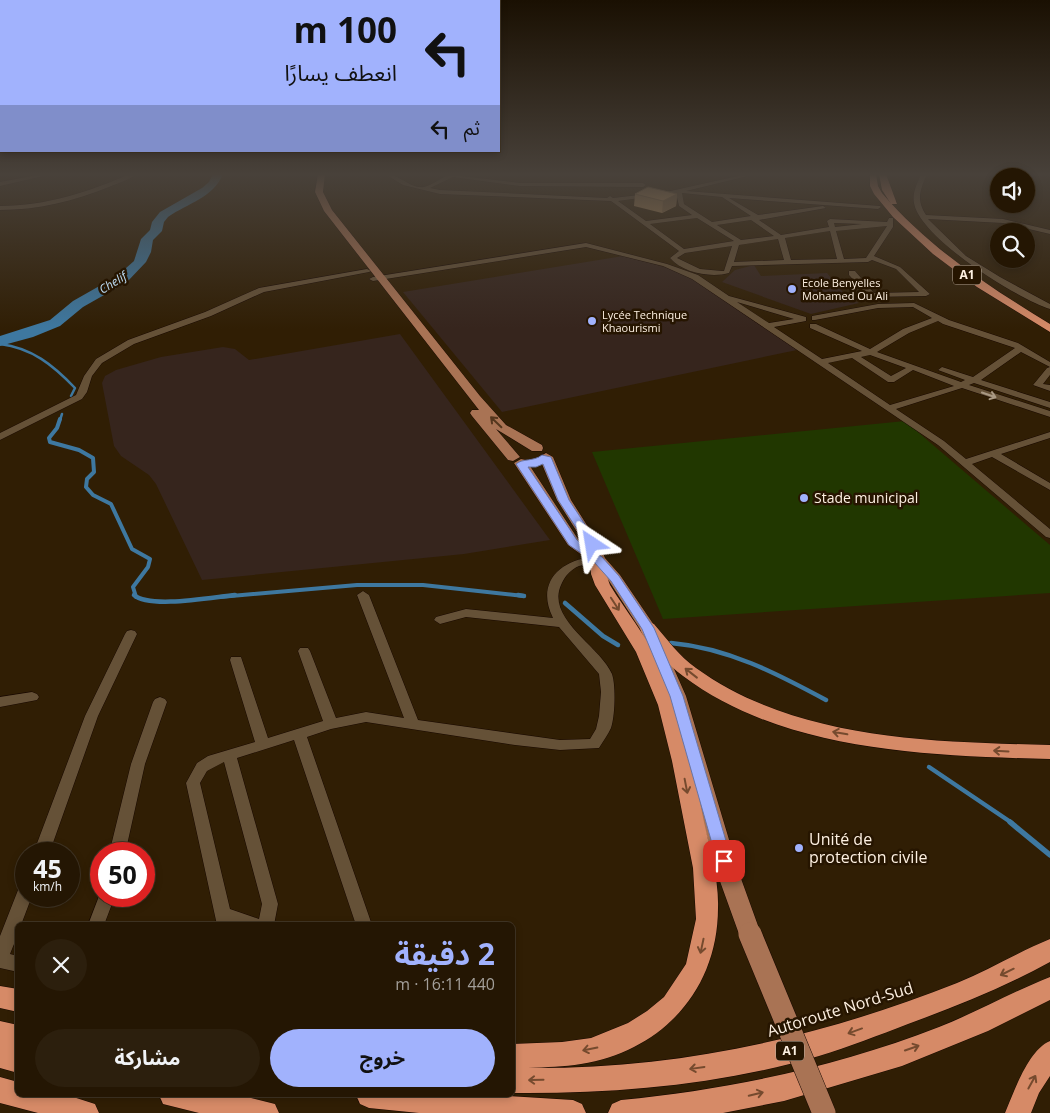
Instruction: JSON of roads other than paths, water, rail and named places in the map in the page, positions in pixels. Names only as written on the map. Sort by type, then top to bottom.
[{"type":"highway","name":"A1","points":[[908,226],[921,240],[951,264],[1050,329]]},
{"type":"highway","name":"A1","points":[[919,226],[931,238],[1004,293],[1050,320]]},
{"type":"highway","points":[[515,1056],[589,1050],[620,1040],[648,1026],[673,1007],[688,984],[700,954],[707,918],[705,878],[682,763],[667,706],[653,668],[634,632],[601,582],[598,560]]},
{"type":"highway","points":[[648,628],[688,672],[716,690],[751,708],[790,722],[889,740],[954,748],[1050,752]]},
{"type":"highway","name":"Autoroute Nord-Sud","points":[[515,1080],[615,1077],[670,1072],[724,1064],[797,1049],[843,1036],[984,984],[1050,950]]},
{"type":"highway","points":[[621,1113],[682,1107],[748,1096],[846,1071],[941,1038],[1022,1003],[1050,988]]},
{"type":"highway","points":[[0,997],[15,1000]]},
{"type":"highway","points":[[0,1033],[15,1036]]},
{"type":"highway","points":[[1018,1113],[1030,1084],[1050,1053]]},
{"type":"highway","points":[[0,1056],[15,1060]]},
{"type":"highway","points":[[0,1090],[15,1094]]},
{"type":"highway","points":[[26,1097],[86,1113]]},
{"type":"highway","points":[[182,1097],[266,1113]]},
{"type":"highway","points":[[389,1097],[533,1112],[573,1113]]},
{"type":"main road","points":[[335,226],[485,425],[517,460],[573,542],[598,560],[626,592],[648,628],[677,696],[728,873],[750,934],[824,1113]]},
{"type":"main road","points":[[338,226],[373,276],[492,418],[511,434],[542,453],[564,500],[592,544],[598,560]]},
{"type":"main road","points":[[517,460],[536,464],[542,453]]},
{"type":"street","points":[[647,226],[682,251]]},
{"type":"street","points":[[714,226],[738,244]]},
{"type":"street","points":[[766,226],[781,237],[788,263]]},
{"type":"street","points":[[831,226],[840,262]]},
{"type":"street","points":[[738,244],[727,272],[713,275],[673,260],[682,251],[854,226]]},
{"type":"street","points":[[729,264],[858,262],[871,257],[887,226]]},
{"type":"street","points":[[930,226],[964,257],[997,279],[1050,307]]},
{"type":"street","points":[[1024,226],[1050,232]]},
{"type":"street","points":[[0,438],[79,397],[83,392],[88,376],[99,361],[131,342],[208,314],[262,290],[590,246],[678,269],[695,277],[941,443],[1050,536]]},
{"type":"street","points":[[852,273],[872,295],[926,294],[898,268],[871,257]]},
{"type":"street","points":[[720,294],[803,319],[805,323],[818,322],[897,305],[919,306],[938,318],[1021,348],[1050,365]]},
{"type":"street","points":[[821,362],[875,350],[906,331],[938,318]]},
{"type":"street","points":[[767,326],[803,319]]},
{"type":"street","points":[[818,322],[820,331],[1050,405]]},
{"type":"street","points":[[888,408],[962,385],[1021,348]]},
{"type":"street","points":[[875,350],[913,368],[1050,414]]},
{"type":"street","points":[[854,356],[891,380],[913,368]]},
{"type":"street","points":[[1050,370],[1037,385],[1050,388]]},
{"type":"street","points":[[965,463],[1050,435]]},
{"type":"street","points":[[993,454],[1050,487]]},
{"type":"street","points":[[225,920],[204,840],[193,783],[202,767],[212,760],[331,724],[366,717],[545,744],[594,744],[605,725],[605,675],[563,623],[552,605],[552,591],[555,582],[570,565],[598,560]]},
{"type":"street","points":[[363,595],[413,724]]},
{"type":"street","points":[[440,620],[466,613],[563,623]]},
{"type":"street","points":[[46,842],[60,808],[87,726],[109,676],[131,634]]},
{"type":"street","points":[[304,651],[331,724]]},
{"type":"street","points":[[236,660],[262,745]]},
{"type":"street","points":[[0,702],[32,697]]},
{"type":"street","points":[[120,842],[138,764],[160,702]]},
{"type":"street","points":[[299,734],[363,922]]},
{"type":"street","points":[[229,755],[270,904],[267,922]]},
{"type":"street","points":[[15,963],[0,959],[20,907]]},
{"type":"street","points":[[97,922],[102,907]]},
{"type":"waterway","name":"Chelif","points":[[0,341],[35,332],[55,323],[78,304],[122,279],[139,262],[145,252],[147,239],[156,231],[157,226]]},
{"type":"waterway","points":[[0,344],[22,349],[50,365],[75,388],[71,396]]},
{"type":"waterway","points":[[60,420],[62,414]]},
{"type":"waterway","points":[[60,419],[57,428],[49,438],[50,442],[79,450],[93,458],[94,472],[87,479],[86,487],[93,495],[111,504],[132,549],[150,559],[148,567],[133,587],[136,596]]},
{"type":"waterway","points":[[221,597],[357,585],[423,585],[524,596],[518,595]]},
{"type":"waterway","points":[[221,597],[235,595]]},
{"type":"waterway","points":[[136,596],[142,599],[167,602],[221,597]]},
{"type":"waterway","points":[[565,603],[603,636],[618,645]]},
{"type":"waterway","points":[[671,643],[712,650],[732,656],[770,671],[826,700]]},
{"type":"waterway","points":[[929,767],[1012,823]]},
{"type":"waterway","points":[[1010,822],[1050,855]]},
{"type":"place","name":"Ecole Benyelles Mohamed Ou Ali","points":[[792,289]]},
{"type":"place","name":"Lycée Technique Khaourismi","points":[[592,321]]},
{"type":"place","name":"Stade municipal","points":[[804,498]]},
{"type":"place","name":"Unité de protection civile","points":[[799,848]]}]
